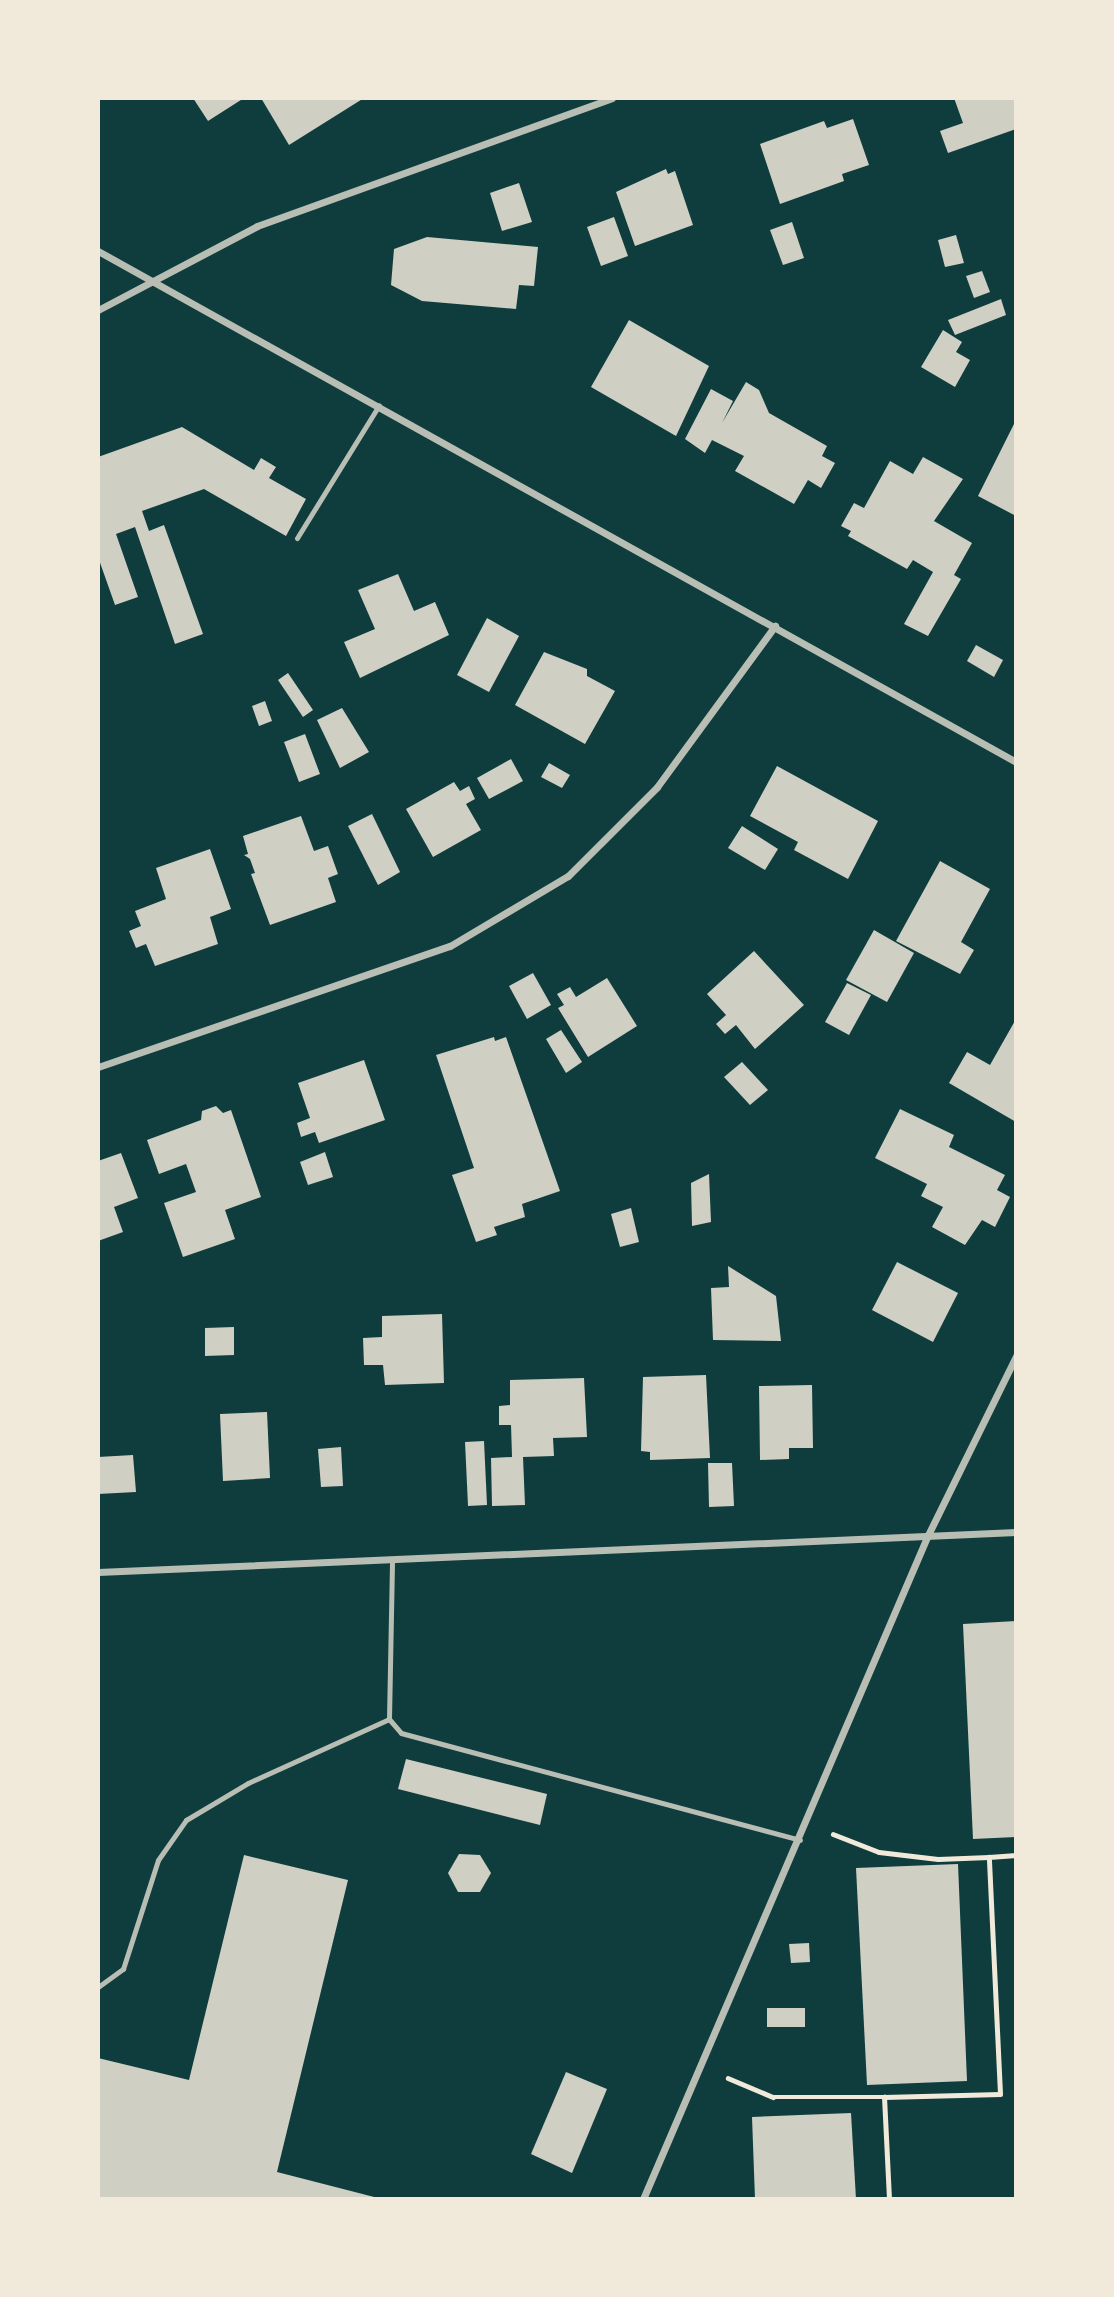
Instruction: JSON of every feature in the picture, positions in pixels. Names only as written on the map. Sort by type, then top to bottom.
[{"type":"street","points":[[98,310],[257,226],[612,98]]},
{"type":"street","points":[[98,251],[156,280],[1016,762]]},
{"type":"street","points":[[98,1067],[450,946],[568,876],[657,787],[775,626]]},
{"type":"street","points":[[643,2199],[800,1840],[927,1537],[1016,1356]]},
{"type":"street","points":[[98,1572],[1016,1532]]},
{"type":"lane","points":[[297,538],[379,405]]},
{"type":"lane","points":[[391,1560],[389,1718],[401,1733],[800,1840]]},
{"type":"lane","points":[[98,1987],[123,1969],[158,1860],[186,1820],[248,1783],[389,1718]]},
{"type":"path","points":[[807,1823],[879,1852],[938,1859],[1016,1854]]},
{"type":"path","points":[[701,2067],[774,2096],[1000,2094],[989,1857]]},
{"type":"path","points":[[884,2097],[889,2199]]},
{"type":"building","points":[[193,98],[244,98],[208,121]]},
{"type":"building","points":[[261,98],[364,98],[289,145]]},
{"type":"building","points":[[954,98],[1016,98],[1016,129],[948,153],[940,131],[963,123]]},
{"type":"building","points":[[853,119],[869,165],[842,174],[844,181],[780,204],[760,144],[824,121],[827,128]]},
{"type":"building","points":[[666,169],[668,174],[675,171],[693,225],[635,246],[616,192]]},
{"type":"building","points":[[519,183],[532,222],[502,231],[490,193]]},
{"type":"building","points":[[614,217],[628,256],[601,266],[587,227]]},
{"type":"building","points":[[792,222],[804,258],[783,265],[770,230]]},
{"type":"building","points":[[956,235],[964,263],[945,267],[938,240]]},
{"type":"building","points":[[427,237],[538,247],[534,286],[519,285],[516,309],[422,301],[391,285],[394,249]]},
{"type":"building","points":[[982,271],[990,292],[974,298],[966,276]]},
{"type":"building","points":[[1001,299],[1006,315],[955,335],[948,320]]},
{"type":"building","points":[[629,320],[709,366],[676,436],[591,387]]},
{"type":"building","points":[[943,330],[962,342],[956,352],[970,360],[955,387],[921,367]]},
{"type":"building","points":[[746,382],[759,390],[769,413],[827,446],[822,456],[835,463],[821,488],[808,480],[794,504],[735,471],[744,456],[712,440],[705,453],[685,439],[711,389],[733,401],[722,423]]},
{"type":"building","points":[[1016,420],[1016,516],[978,496]]},
{"type":"building","points":[[182,427],[254,470],[261,458],[276,467],[269,478],[306,499],[286,536],[204,489],[142,511],[149,531],[164,525],[203,634],[175,644],[135,527],[116,534],[138,597],[115,605],[98,557],[98,457]]},
{"type":"building","points":[[923,457],[963,479],[934,521],[972,543],[954,575],[961,579],[928,636],[904,624],[933,572],[913,560],[907,569],[848,536],[851,531],[841,526],[854,503],[864,508],[890,461],[913,474]]},
{"type":"building","points":[[398,574],[414,611],[435,602],[449,635],[360,678],[344,642],[375,629],[358,590]]},
{"type":"building","points":[[487,618],[519,636],[489,692],[457,675]]},
{"type":"building","points":[[976,645],[1003,660],[994,677],[967,661]]},
{"type":"building","points":[[544,652],[587,669],[587,676],[615,691],[585,744],[515,705]]},
{"type":"building","points":[[288,673],[313,710],[303,717],[278,680]]},
{"type":"building","points":[[265,701],[272,721],[259,726],[252,706]]},
{"type":"building","points":[[342,708],[369,752],[340,768],[317,720]]},
{"type":"building","points":[[305,734],[320,774],[299,782],[284,742]]},
{"type":"building","points":[[511,759],[523,781],[489,799],[477,778]]},
{"type":"building","points":[[549,763],[570,775],[562,788],[541,777]]},
{"type":"building","points":[[777,766],[878,821],[848,879],[794,850],[798,842],[750,816]]},
{"type":"building","points":[[454,782],[460,791],[469,786],[475,799],[466,804],[481,830],[433,857],[406,809]]},
{"type":"building","points":[[372,814],[400,872],[378,885],[348,826]]},
{"type":"building","points":[[301,816],[314,851],[328,846],[338,874],[328,878],[336,902],[270,925],[251,874],[255,873],[250,859],[244,855],[248,854],[243,836]]},
{"type":"building","points":[[742,826],[778,849],[765,870],[728,848]]},
{"type":"building","points":[[210,849],[231,909],[210,917],[218,944],[155,966],[146,944],[136,948],[129,931],[141,926],[135,911],[166,899],[156,868]]},
{"type":"building","points":[[940,861],[990,889],[961,942],[974,950],[960,974],[896,941]]},
{"type":"building","points":[[874,930],[914,953],[887,1002],[846,980]]},
{"type":"building","points":[[754,951],[804,1005],[755,1049],[736,1025],[725,1034],[716,1024],[726,1015],[707,994]]},
{"type":"building","points":[[533,973],[551,1005],[527,1019],[509,986]]},
{"type":"building","points":[[607,978],[637,1026],[588,1057],[558,1008],[564,1005],[557,994],[570,987],[576,997]]},
{"type":"building","points":[[847,983],[871,995],[849,1035],[825,1022]]},
{"type":"building","points":[[1016,1019],[1016,1122],[949,1083],[967,1052],[990,1065]]},
{"type":"building","points":[[561,1030],[582,1062],[566,1073],[546,1039]]},
{"type":"building","points":[[494,1037],[495,1041],[506,1037],[560,1191],[522,1204],[525,1217],[494,1227],[497,1235],[476,1242],[452,1175],[474,1168],[436,1055]]},
{"type":"building","points":[[364,1060],[385,1120],[319,1143],[315,1132],[301,1137],[297,1123],[310,1118],[298,1083]]},
{"type":"building","points":[[742,1062],[768,1090],[750,1105],[724,1077]]},
{"type":"building","points":[[216,1106],[223,1113],[231,1110],[261,1197],[225,1210],[235,1239],[183,1257],[164,1203],[196,1192],[186,1164],[159,1174],[147,1140],[201,1120],[202,1111]]},
{"type":"building","points":[[900,1109],[954,1135],[949,1147],[1005,1175],[997,1190],[1010,1197],[995,1227],[982,1220],[965,1245],[932,1227],[943,1207],[921,1196],[927,1184],[875,1158]]},
{"type":"building","points":[[325,1152],[333,1177],[308,1185],[300,1162]]},
{"type":"building","points":[[121,1153],[138,1198],[114,1207],[123,1232],[98,1241],[98,1161]]},
{"type":"building","points":[[709,1174],[711,1222],[692,1226],[691,1183]]},
{"type":"building","points":[[631,1208],[639,1242],[620,1247],[611,1214]]},
{"type":"building","points":[[897,1262],[958,1293],[933,1342],[872,1310]]},
{"type":"building","points":[[728,1266],[776,1296],[781,1341],[713,1340],[711,1288],[729,1287]]},
{"type":"building","points":[[442,1314],[444,1383],[385,1385],[383,1365],[364,1365],[363,1338],[382,1337],[382,1316]]},
{"type":"building","points":[[234,1327],[234,1355],[205,1356],[205,1328]]},
{"type":"building","points":[[706,1375],[710,1458],[650,1460],[650,1452],[641,1451],[643,1377]]},
{"type":"building","points":[[584,1378],[587,1437],[553,1438],[554,1456],[523,1457],[525,1505],[492,1506],[491,1458],[512,1457],[511,1425],[499,1425],[499,1406],[510,1405],[510,1380]]},
{"type":"building","points":[[812,1385],[813,1448],[789,1448],[789,1459],[760,1460],[759,1386]]},
{"type":"building","points":[[267,1412],[270,1478],[223,1481],[220,1414]]},
{"type":"building","points":[[484,1441],[487,1505],[468,1506],[465,1442]]},
{"type":"building","points":[[341,1447],[343,1486],[321,1487],[318,1449]]},
{"type":"building","points":[[133,1455],[136,1492],[98,1494],[98,1457]]},
{"type":"building","points":[[708,1463],[732,1463],[734,1506],[709,1507]]},
{"type":"building","points":[[1016,1621],[1016,1837],[973,1839],[963,1624]]},
{"type":"building","points":[[406,1759],[547,1794],[540,1825],[398,1789]]},
{"type":"building","points":[[459,1854],[480,1855],[491,1873],[480,1892],[458,1892],[448,1873]]},
{"type":"building","points":[[244,1855],[348,1880],[277,2172],[382,2199],[98,2199],[98,2058],[189,2080]]},
{"type":"building","points":[[958,1864],[967,2081],[867,2085],[856,1868]]},
{"type":"building","points":[[809,1943],[810,1962],[791,1963],[789,1944]]},
{"type":"building","points":[[767,2008],[805,2008],[805,2027],[767,2027]]},
{"type":"building","points":[[566,2072],[607,2089],[572,2173],[531,2154]]},
{"type":"building","points":[[851,2113],[856,2199],[755,2199],[752,2117]]}]
